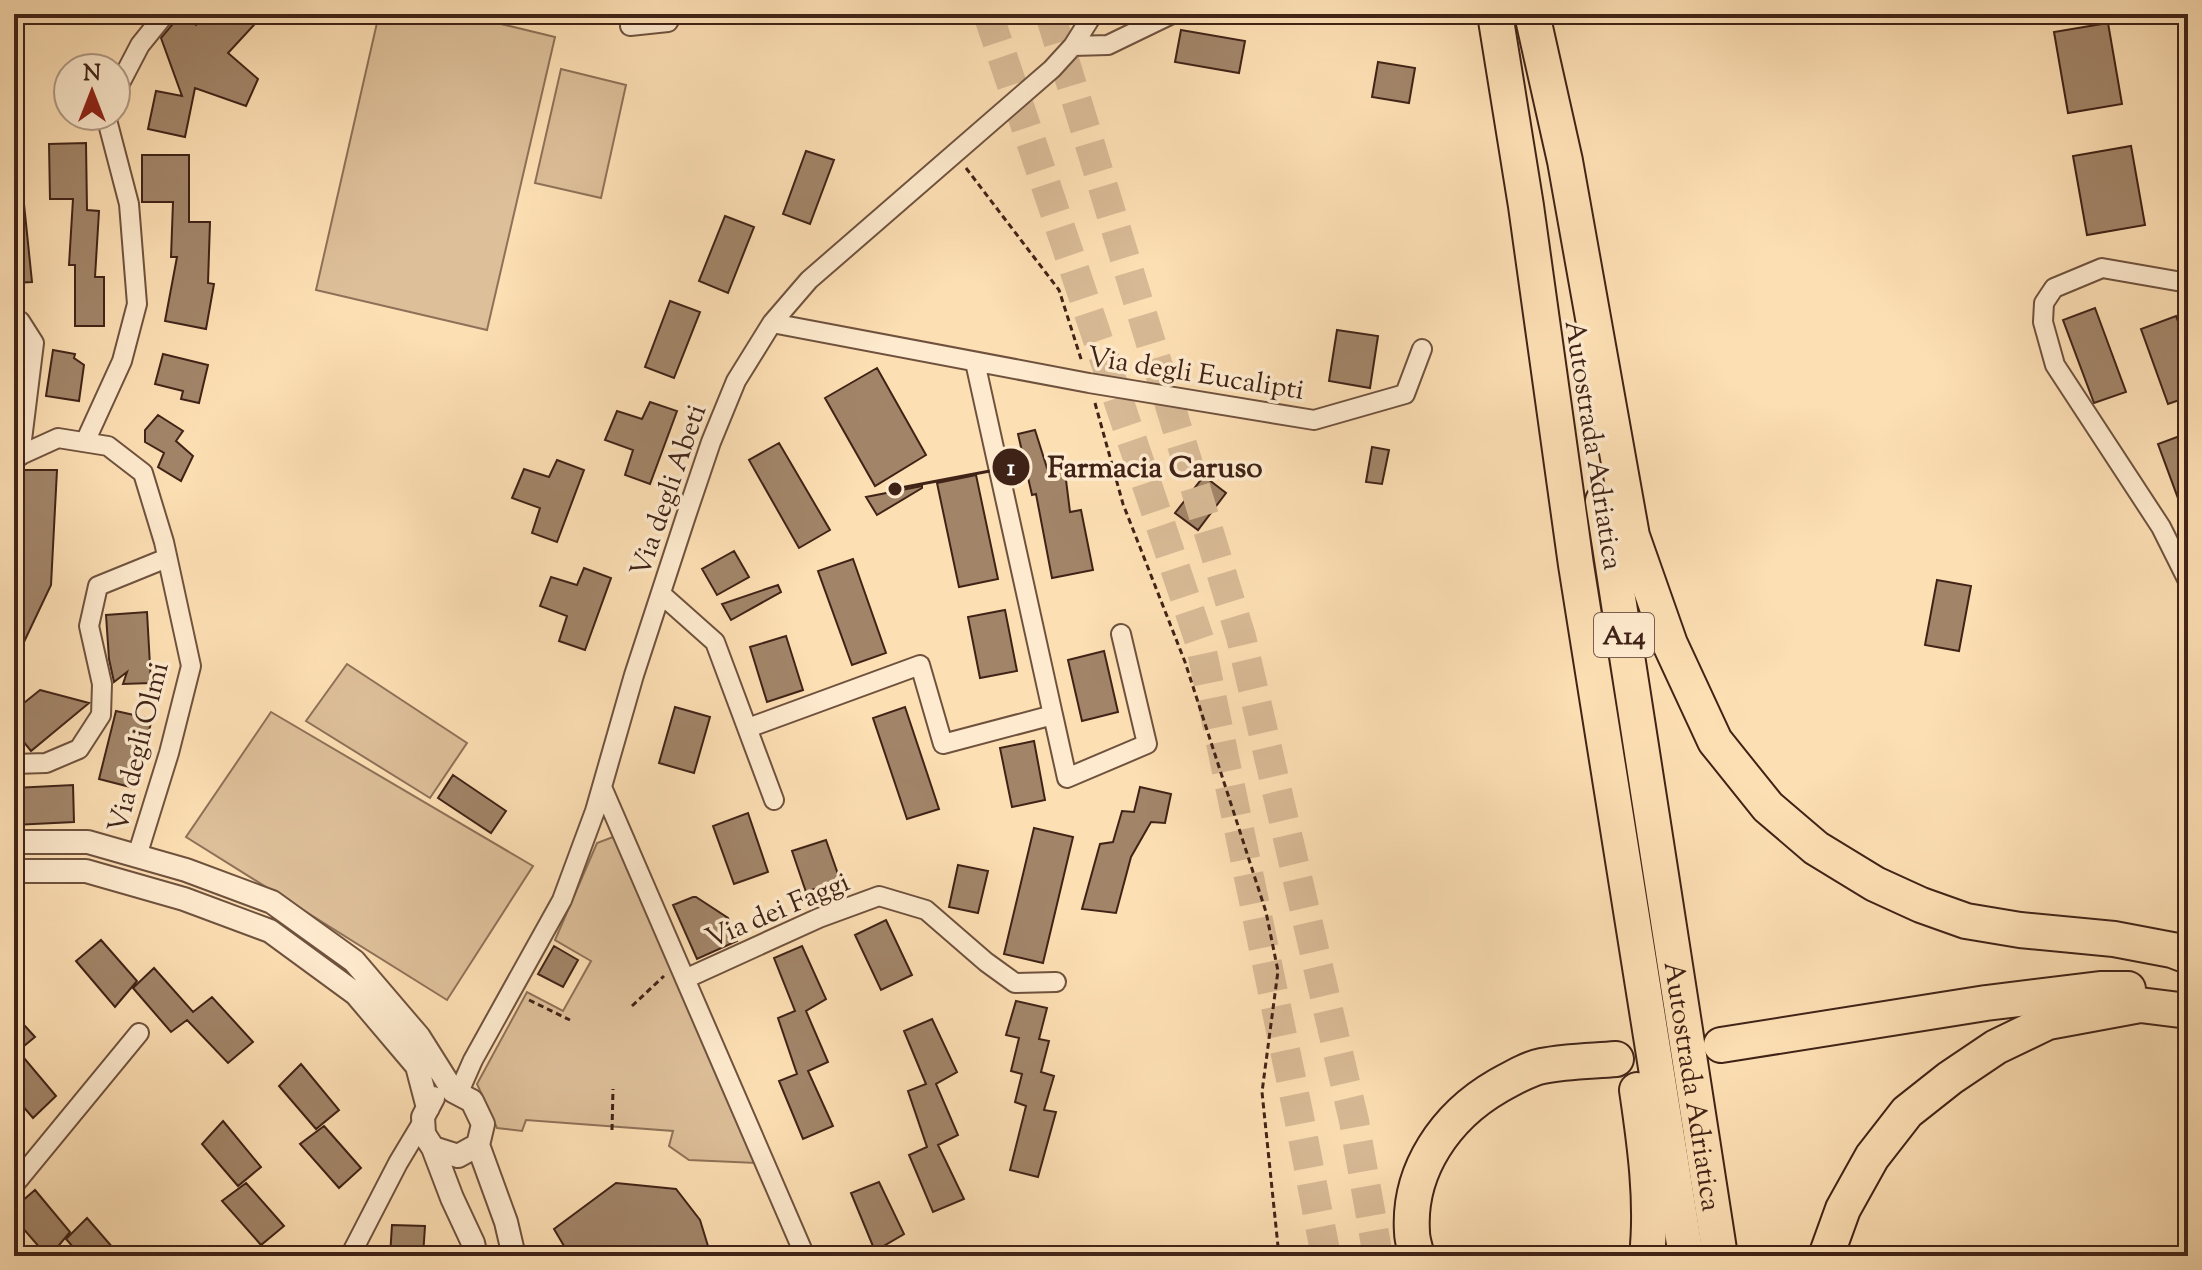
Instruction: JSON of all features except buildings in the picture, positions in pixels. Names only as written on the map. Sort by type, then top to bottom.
[{"type":"highway","name":"Autostrada Adriatica","points":[[1495,14],[1526,206],[1576,565],[1686,1256]]},
{"type":"highway","name":"Autostrada Adriatica","points":[[1530,14],[1720,1256]]},
{"type":"highway","points":[[1530,14],[1565,161],[1632,536],[1670,644],[1715,741],[1768,807],[1816,848],[1875,884],[1921,905],[1966,921],[2020,930],[2114,939],[2188,956]]},
{"type":"highway","points":[[1576,565],[1598,796],[1642,1127],[1650,1230],[1647,1256]]},
{"type":"highway","points":[[1721,1045],[1986,1003],[2100,989],[2147,989],[2188,994]]},
{"type":"highway","points":[[1826,1256],[1843,1209],[1872,1157],[1907,1112],[1996,1047],[2048,1022],[2140,1005],[2188,1011]]},
{"type":"highway","points":[[1417,1256],[1412,1232],[1413,1210],[1423,1166],[1459,1113],[1484,1094],[1540,1066],[1616,1059]]},
{"type":"street","points":[[132,60],[165,14]]},
{"type":"street","points":[[630,26],[668,22],[673,14]]},
{"type":"street","name":"Via degli Abeti","points":[[456,1092],[562,900],[602,787],[661,594],[716,430],[736,381],[772,323],[809,280],[1052,69],[1073,46],[1093,14]]},
{"type":"street","points":[[1073,46],[1108,45],[1172,14]]},
{"type":"street","points":[[85,442],[122,361],[137,304],[129,204],[110,132]]},
{"type":"street","points":[[2188,283],[2102,268],[2054,288],[2044,303],[2043,322],[2055,365],[2161,527],[2188,581]]},
{"type":"street","name":"Via degli Olmi","points":[[14,320],[20,321],[34,343],[17,457]]},
{"type":"street","name":"Via degli Eucalipti","points":[[772,323],[1089,383],[1314,420],[1405,394],[1422,349]]},
{"type":"street","points":[[975,362],[1067,778],[1147,744],[1121,634]]},
{"type":"street","name":"Via degli Olmi","points":[[17,457],[58,438],[108,446],[143,473],[167,558],[191,666],[169,753],[137,856]]},
{"type":"street","name":"Via degli Olmi","points":[[14,764],[46,763],[79,749],[101,715],[102,684],[89,626],[98,586],[167,558]]},
{"type":"street","points":[[661,594],[715,642],[774,800]]},
{"type":"street","points":[[748,728],[920,665],[943,744],[1053,715]]},
{"type":"street","name":"Via dei Faggi","points":[[602,787],[805,1256]]},
{"type":"street","points":[[14,842],[88,842],[210,878],[272,902],[354,961],[364,989],[417,1066],[425,1115],[424,1134],[433,1148],[474,1250]]},
{"type":"street","points":[[50,871],[52,842]]},
{"type":"street","points":[[14,871],[86,871],[198,904],[270,931],[364,989],[419,1037],[456,1092],[472,1101],[483,1124],[478,1145],[506,1222],[514,1256]]},
{"type":"street","points":[[198,904],[210,878]]},
{"type":"street","name":"Via dei Faggi","points":[[682,971],[879,896],[926,910],[1015,983],[1056,982]]},
{"type":"street","points":[[14,1185],[139,1033]]},
{"type":"street","points":[[350,1256],[435,1095],[456,1092]]},
{"type":"street","points":[[433,1148],[458,1156],[478,1145]]},
{"type":"street","points":[[474,1250],[480,1225],[486,1216],[496,1214],[506,1222]]},
{"type":"path","points":[[955,152],[1059,290],[1123,504],[1185,662],[1266,912],[1278,971],[1262,1092],[1279,1256]]},
{"type":"path","points":[[632,1006],[682,971]]},
{"type":"path","points":[[511,991],[570,1020]]},
{"type":"path","points":[[612,1130],[613,1089]]},
{"type":"shaded area","points":[[379,14],[460,14],[555,37],[487,330],[316,290]]},
{"type":"shaded area","points":[[561,69],[626,85],[601,198],[535,183]]},
{"type":"shaded area","points":[[347,664],[467,743],[430,798],[306,721]]},
{"type":"shaded area","points":[[271,712],[533,866],[447,1000],[186,837]]},
{"type":"shaded area","points":[[613,837],[628,858],[756,1163],[689,1160],[669,1146],[673,1131],[526,1120],[522,1131],[497,1128],[477,1084],[527,992],[563,1011],[591,961],[555,940],[597,843]]},
{"type":"tunnel","points":[[988,14],[1200,642],[1326,1256]]},
{"type":"tunnel","points":[[1050,14],[1241,637],[1354,1121],[1378,1256]]},
{"type":"place","name":"Farmacia Caruso","points":[[895,489]]}]
